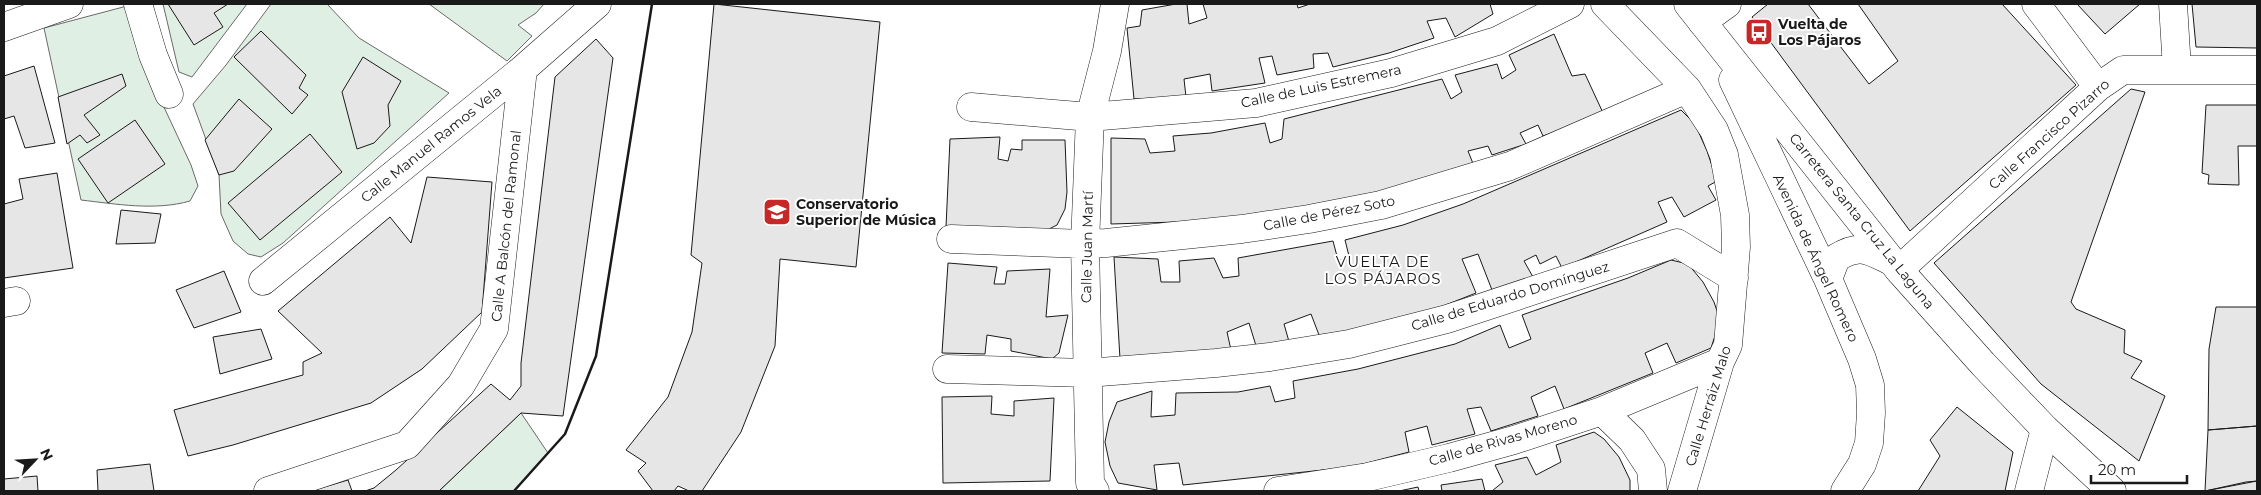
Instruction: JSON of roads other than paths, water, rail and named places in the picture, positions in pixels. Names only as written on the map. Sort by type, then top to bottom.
[{"type":"street","points":[[4,27],[69,4]]},
{"type":"street","points":[[138,4],[153,55],[169,94]]},
{"type":"street","name":"Calle Manuel Ramos Vela","points":[[263,281],[523,70],[597,4]]},
{"type":"street","name":"Calle Juan Martí","points":[[1095,491],[1090,483],[1085,244],[1090,117],[1107,51],[1115,4]]},
{"type":"street","name":"Calle de Luis Estremera","points":[[971,107],[1090,117],[1256,103],[1391,73],[1497,41],[1570,4]]},
{"type":"street","name":"Calle Herráiz Malo","points":[[1604,4],[1687,89],[1714,130],[1724,155],[1735,216],[1734,278],[1728,345],[1720,362],[1682,491]]},
{"type":"street","points":[[1700,19],[1727,4]]},
{"type":"street","points":[[2036,4],[2098,87]]},
{"type":"street","points":[[2173,4],[2177,69]]},
{"type":"street","name":"Carretera Santa Cruz La Laguna","points":[[1700,19],[1895,266],[1982,364],[2045,429],[2112,491]]},
{"type":"street","name":"Avenida de Ángel Romero","points":[[1700,19],[1828,278],[1862,359],[1870,385],[1869,442],[1862,464],[1845,491]]},
{"type":"street","name":"Calle A Balcón del Ramonal","points":[[268,491],[407,445],[461,385],[494,329],[523,70]]},
{"type":"street","name":"Calle Francisco Pizarro","points":[[1895,266],[2098,87],[2123,70],[2257,70]]},
{"type":"street","name":"Calle de Pérez Soto","points":[[951,239],[1085,244],[1242,229],[1381,205],[1510,166],[1687,89]]},
{"type":"street","name":"Calle de Eduardo Domínguez","points":[[947,369],[1087,373],[1234,361],[1349,344],[1447,319],[1677,243],[1734,278]]},
{"type":"street","points":[[1828,278],[1836,258],[1856,249],[1867,249],[1895,266]]},
{"type":"street","name":"Calle de Rivas Moreno","points":[[1278,491],[1368,477],[1449,458],[1602,411],[1720,362]]},
{"type":"street","points":[[1602,411],[1632,440],[1651,469],[1653,491]]},
{"type":"street","points":[[2029,491],[2045,429]]},
{"type":"place","name":"Vuelta de Los Pájaros","points":[[1759,32]]},
{"type":"place","name":"Conservatorio Superior de Música","points":[[777,212]]},
{"type":"district","name":"VUELTA DE LOS PÁJAROS","points":[[1383,270]]}]
